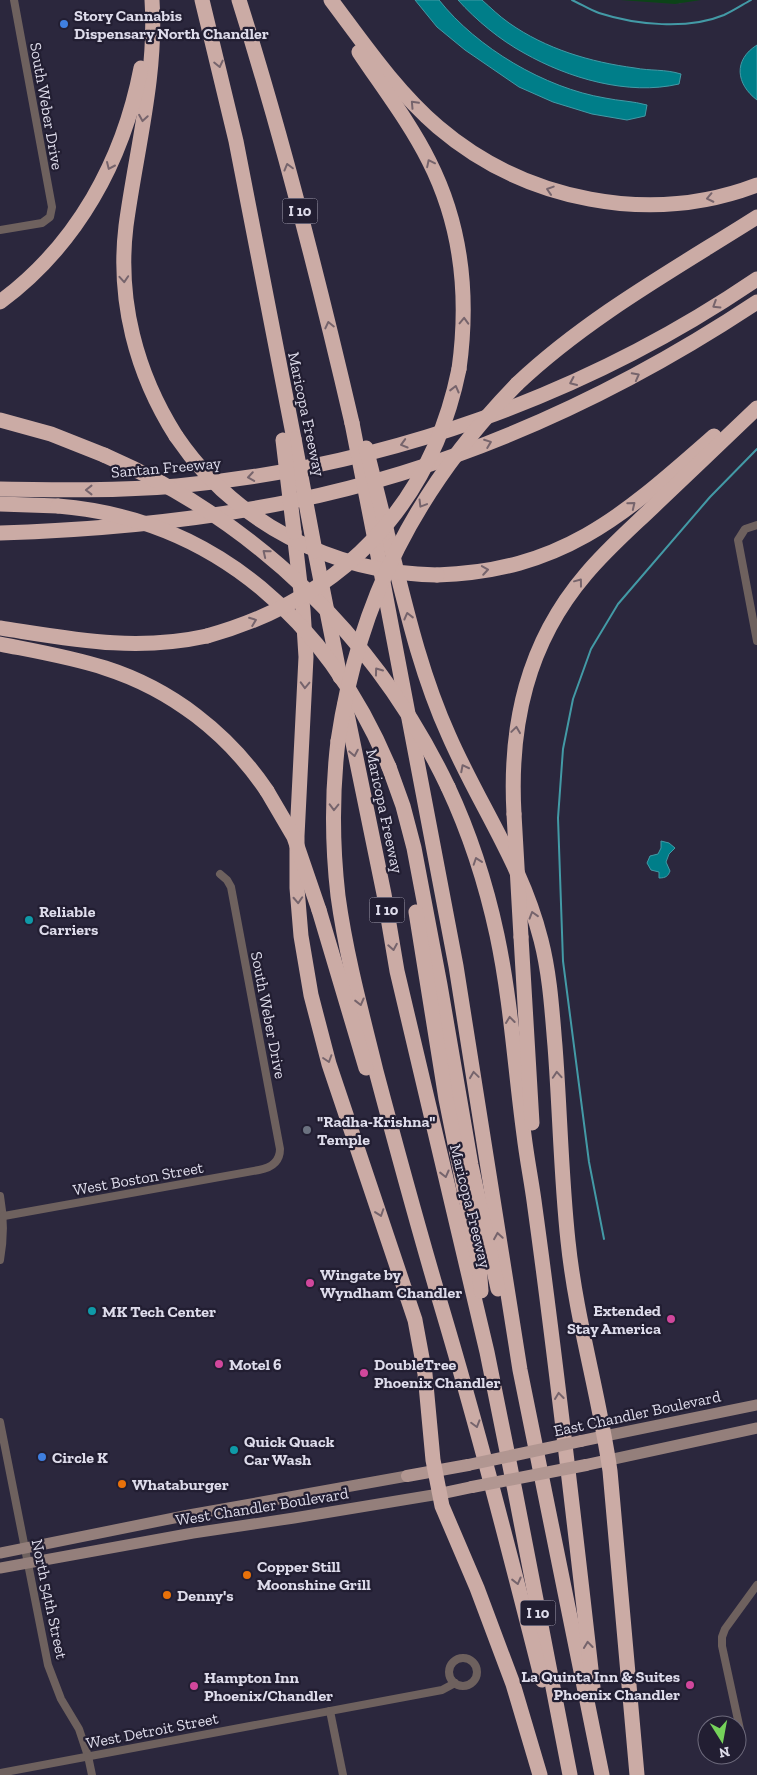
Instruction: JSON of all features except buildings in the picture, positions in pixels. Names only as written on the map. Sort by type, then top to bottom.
[{"type":"highway","points":[[0,302],[31,277],[64,242],[92,202],[107,173],[127,124],[137,89],[146,44],[151,0]]},
{"type":"highway","points":[[151,0],[152,31],[149,72],[126,226],[124,268],[128,315],[140,361],[155,399],[176,436],[206,474],[232,500],[260,521],[294,540],[330,556],[366,567],[407,573],[437,574],[471,572],[511,566],[549,554],[586,536],[609,522],[634,504],[757,398]]},
{"type":"highway","points":[[202,0],[236,141],[270,321],[288,439],[294,532],[303,610],[306,658],[297,875],[299,920],[311,995],[324,1046],[415,1320],[425,1374],[435,1471],[442,1506],[477,1588],[513,1684],[540,1775]]},
{"type":"highway","name":"Maricopa Freeway","points":[[240,0],[296,194],[334,347],[356,423],[382,538],[458,974],[520,1370],[602,1775]]},
{"type":"highway","points":[[0,628],[124,644],[161,643],[206,636],[249,622],[292,602],[324,582],[367,546],[401,506],[429,461],[448,415],[460,369],[464,326],[463,283],[455,230],[442,190],[429,161],[413,133],[324,0]]},
{"type":"highway","points":[[331,0],[394,80],[430,120],[472,152],[518,178],[550,190],[583,199],[638,205],[704,200],[757,185]]},
{"type":"highway","points":[[562,1734],[545,1693],[487,1463],[417,1226],[370,1044],[340,912],[333,825],[338,741],[349,681],[362,635],[376,597],[402,538],[426,496],[453,457],[481,422],[517,384],[558,348],[590,324],[757,217]]},
{"type":"highway","name":"Santan Freeway","points":[[0,489],[97,490],[176,486],[255,476],[333,462],[393,447],[509,409],[559,389],[653,342],[699,316],[757,279]]},
{"type":"highway","points":[[0,532],[76,530],[167,522],[246,510],[325,494],[382,479],[492,441],[557,414],[651,368],[757,302]]},
{"type":"highway","points":[[535,1207],[514,814],[513,765],[519,714],[533,664],[556,617],[577,585],[603,556],[757,408]]},
{"type":"highway","points":[[0,420],[51,434],[104,455],[161,482],[219,517],[270,556],[310,593],[352,638],[386,681],[418,732],[448,787],[480,870],[497,935],[507,996],[571,1492],[593,1688],[589,1710]]},
{"type":"highway","name":"Maricopa Freeway","points":[[288,439],[315,551],[362,794],[384,894],[397,971],[486,1352],[516,1491],[570,1775]]},
{"type":"highway","points":[[0,504],[57,510],[109,522],[164,539],[211,562],[246,586],[290,626],[323,667],[355,716],[382,771],[397,815],[409,871],[445,1092],[479,1264],[486,1352]]},
{"type":"highway","points":[[0,513],[57,510],[100,511],[135,520],[182,537],[242,572],[278,602],[299,623],[351,691],[372,729],[389,767],[401,800],[414,848],[446,1018],[468,1151],[491,1265],[520,1370]]},
{"type":"highway","points":[[382,538],[434,700],[459,759],[516,867],[542,942],[553,1022],[565,1208],[571,1269],[609,1460],[637,1775]]},
{"type":"highway","points":[[0,644],[104,668],[164,694],[196,716],[226,741],[268,790],[299,850],[319,910],[398,1177],[417,1226]]},
{"type":"main road","name":"East Chandler Boulevard","points":[[523,1453],[757,1405]]},
{"type":"main road","points":[[609,1460],[757,1428]]},
{"type":"main road","name":"West Chandler Boulevard","points":[[0,1552],[189,1515],[468,1465],[523,1453]]},
{"type":"main road","name":"West Chandler Boulevard","points":[[0,1568],[193,1533],[285,1520],[439,1494],[609,1460]]},
{"type":"street","name":"South Weber Drive","points":[[0,230],[42,223],[50,216],[52,207],[14,0]]},
{"type":"street","points":[[757,525],[745,529],[738,540],[757,641]]},
{"type":"street","name":"South Weber Drive","points":[[220,874],[231,887],[280,1149],[280,1155],[276,1163]]},
{"type":"street","name":"West Boston Street","points":[[4,1216],[259,1170],[269,1168],[276,1163]]},
{"type":"street","points":[[0,1196],[4,1216],[4,1240],[0,1260]]},
{"type":"street","name":"North 54th Street","points":[[0,1422],[48,1664],[61,1699],[79,1729],[92,1775]]},
{"type":"street","points":[[737,1715],[722,1646],[722,1637],[725,1629],[757,1585]]},
{"type":"street","name":"West Detroit Street","points":[[0,1773],[442,1690],[455,1684]]},
{"type":"street","points":[[330,1711],[343,1775]]},
{"type":"green space","points":[[620,0],[701,0],[675,4]]},
{"type":"shaded area","points":[[415,0],[439,0],[455,18],[492,49],[536,75],[582,93],[647,105],[645,116],[627,120],[592,114],[553,102],[519,87],[465,50],[437,27]]},
{"type":"shaded area","points":[[458,0],[482,0],[509,23],[553,47],[602,62],[681,74],[679,84],[639,88],[619,86],[579,77],[560,70],[524,53],[497,36]]},
{"type":"shaded area","points":[[757,45],[757,100],[745,87],[741,80],[740,72],[744,58]]},
{"type":"shaded area","points":[[661,841],[669,843],[675,848],[669,854],[666,862],[669,873],[665,877],[659,878],[659,872],[651,870],[647,863],[650,856],[658,854],[661,848]]},
{"type":"waterway","points":[[572,0],[596,12],[614,17],[662,24],[694,23],[710,20],[751,0]]},
{"type":"waterway","points":[[604,1239],[589,1162],[563,961],[558,818],[563,749],[573,699],[591,649],[618,604],[710,497],[757,449]]},
{"type":"place","name":"Story Cannabis Dispensary North Chandler","points":[[64,24]]},
{"type":"place","name":"Reliable Carriers","points":[[29,920]]},
{"type":"place","name":"\"Radha-Krishna\" Temple","points":[[307,1130]]},
{"type":"place","name":"Wingate by Wyndham Chandler","points":[[310,1283]]},
{"type":"place","name":"MK Tech Center","points":[[92,1311]]},
{"type":"place","name":"Extended Stay America","points":[[671,1319]]},
{"type":"place","name":"Motel 6","points":[[219,1364]]},
{"type":"place","name":"DoubleTree Phoenix Chandler","points":[[364,1373]]},
{"type":"place","name":"Quick Quack Car Wash","points":[[234,1450]]},
{"type":"place","name":"Circle K","points":[[42,1457]]},
{"type":"place","name":"Whataburger","points":[[122,1484]]},
{"type":"place","name":"Copper Still Moonshine Grill","points":[[247,1575]]},
{"type":"place","name":"Denny's","points":[[167,1595]]},
{"type":"place","name":"La Quinta Inn & Suites Phoenix Chandler","points":[[690,1685]]},
{"type":"place","name":"Hampton Inn Phoenix/Chandler","points":[[194,1686]]}]
